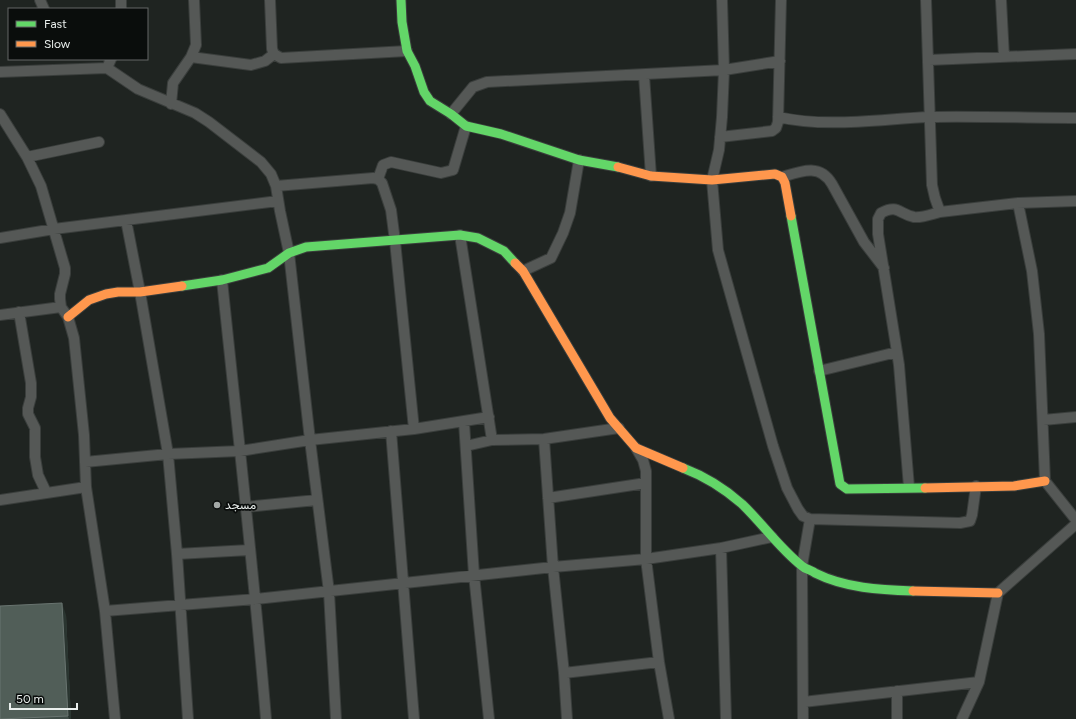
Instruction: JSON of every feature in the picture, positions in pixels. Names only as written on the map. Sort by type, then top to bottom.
[{"type":"street","points":[[171,104],[173,83],[191,57],[196,45],[194,0]]},
{"type":"street","points":[[270,0],[272,49],[274,54],[281,58],[407,51]]},
{"type":"street","points":[[401,0],[402,22],[407,51],[415,66],[424,92],[430,101],[451,114],[466,126],[501,134],[579,160],[617,167],[651,176],[712,180],[775,174],[782,178],[785,183],[840,484],[847,489],[1014,486],[1045,481]]},
{"type":"street","points":[[722,0],[724,70],[719,150],[712,180],[718,250],[773,446],[787,488],[803,516],[810,519],[960,523],[970,521],[976,486]]},
{"type":"street","points":[[720,137],[772,131],[776,128],[778,116],[781,0]]},
{"type":"street","points":[[926,0],[931,117],[932,185],[940,212]]},
{"type":"street","points":[[1001,0],[1004,57]]},
{"type":"street","points":[[191,57],[251,65],[265,61],[274,54]]},
{"type":"street","points":[[928,60],[1076,54]]},
{"type":"street","points":[[451,114],[473,87],[487,82],[724,70],[780,62]]},
{"type":"street","points":[[0,72],[59,64],[109,63],[138,89],[195,113],[260,162],[271,174],[276,186],[289,253],[328,592],[336,719]]},
{"type":"street","points":[[644,75],[651,176]]},
{"type":"street","points":[[0,114],[27,157],[41,186],[66,271],[60,294],[61,307],[68,317],[74,338],[84,435],[86,487],[105,611],[115,719]]},
{"type":"street","points":[[778,116],[793,120],[840,122],[931,117],[1076,118]]},
{"type":"street","points":[[378,179],[383,165],[391,162],[441,172],[453,170],[466,126]]},
{"type":"street","points":[[27,157],[99,142]]},
{"type":"street","points":[[523,271],[551,258],[563,233],[570,213],[579,160]]},
{"type":"street","points":[[782,178],[805,170],[816,170],[826,175],[864,242],[884,268]]},
{"type":"street","points":[[276,186],[373,178],[378,179],[382,183],[391,210],[414,429]]},
{"type":"street","points":[[0,238],[54,228],[278,201]]},
{"type":"street","points":[[909,488],[899,365],[878,234],[878,219],[881,213],[889,209],[899,210],[916,217],[940,212],[1018,203],[1076,201]]},
{"type":"street","points":[[1018,203],[1032,271],[1039,334],[1045,481],[1076,520]]},
{"type":"street","points":[[126,220],[168,454],[177,554],[188,719]]},
{"type":"street","points":[[460,235],[492,440]]},
{"type":"street","points":[[68,317],[89,300],[96,297],[118,292],[140,292],[222,280],[268,268],[289,253],[306,247],[460,235],[478,238],[504,251],[523,271],[610,418],[636,448],[643,460],[646,471],[646,559],[659,662],[669,719]]},
{"type":"street","points":[[222,280],[249,550],[256,599],[266,719]]},
{"type":"street","points":[[0,315],[61,307]]},
{"type":"street","points":[[19,312],[31,383],[31,397],[28,414],[35,428],[35,457],[38,475],[46,492]]},
{"type":"street","points":[[819,371],[897,352]]},
{"type":"street","points":[[85,462],[168,454],[240,451],[310,440],[414,429],[488,417]]},
{"type":"street","points":[[1043,420],[1076,417]]},
{"type":"street","points":[[464,422],[474,575],[489,719]]},
{"type":"street","points":[[466,446],[492,440],[544,439],[619,428]]},
{"type":"street","points":[[391,431],[402,584],[414,719]]},
{"type":"street","points":[[544,439],[553,567],[564,673],[567,719]]},
{"type":"street","points":[[636,448],[696,473],[728,492],[743,505],[772,537],[802,566],[830,580],[878,590],[998,593]]},
{"type":"street","points":[[548,498],[646,483]]},
{"type":"street","points":[[0,500],[86,487]]},
{"type":"street","points":[[245,507],[317,500]]},
{"type":"street","points":[[803,719],[802,566],[810,519]]},
{"type":"street","points":[[962,719],[979,682],[998,593],[1076,524]]},
{"type":"street","points":[[105,611],[256,599],[474,575],[646,559],[721,548],[772,537]]},
{"type":"street","points":[[721,548],[726,719]]},
{"type":"street","points":[[177,554],[249,550]]},
{"type":"street","points":[[564,673],[659,662]]},
{"type":"street","points":[[803,702],[979,682]]},
{"type":"street","points":[[897,691],[897,719]]},
{"type":"building","points":[[62,603],[68,716],[0,719],[0,606]]},
{"type":"traffic: fast","points":[[401,0],[402,22],[407,51],[415,66],[424,92],[430,101],[451,114],[466,126],[501,134],[579,160],[618,167]]},
{"type":"traffic: fast","points":[[791,216],[840,484],[847,489],[925,488]]},
{"type":"traffic: fast","points":[[182,286],[222,280],[268,268],[289,253],[306,247],[460,235],[478,238],[504,251],[515,263]]},
{"type":"traffic: fast","points":[[683,468],[706,479],[735,498],[749,511],[786,552],[805,568],[826,578],[850,585],[875,589],[913,591]]},
{"type":"traffic: slow","points":[[618,167],[651,176],[712,180],[775,174],[782,177],[785,183],[791,216]]},
{"type":"traffic: slow","points":[[515,263],[523,271],[610,418],[636,448],[683,468]]},
{"type":"traffic: slow","points":[[68,317],[89,300],[106,294],[118,292],[140,292],[182,286]]},
{"type":"traffic: slow","points":[[925,488],[1014,486],[1045,481]]},
{"type":"traffic: slow","points":[[913,591],[998,593]]},
{"type":"place","name":"مسجد","points":[[217,505]]}]
